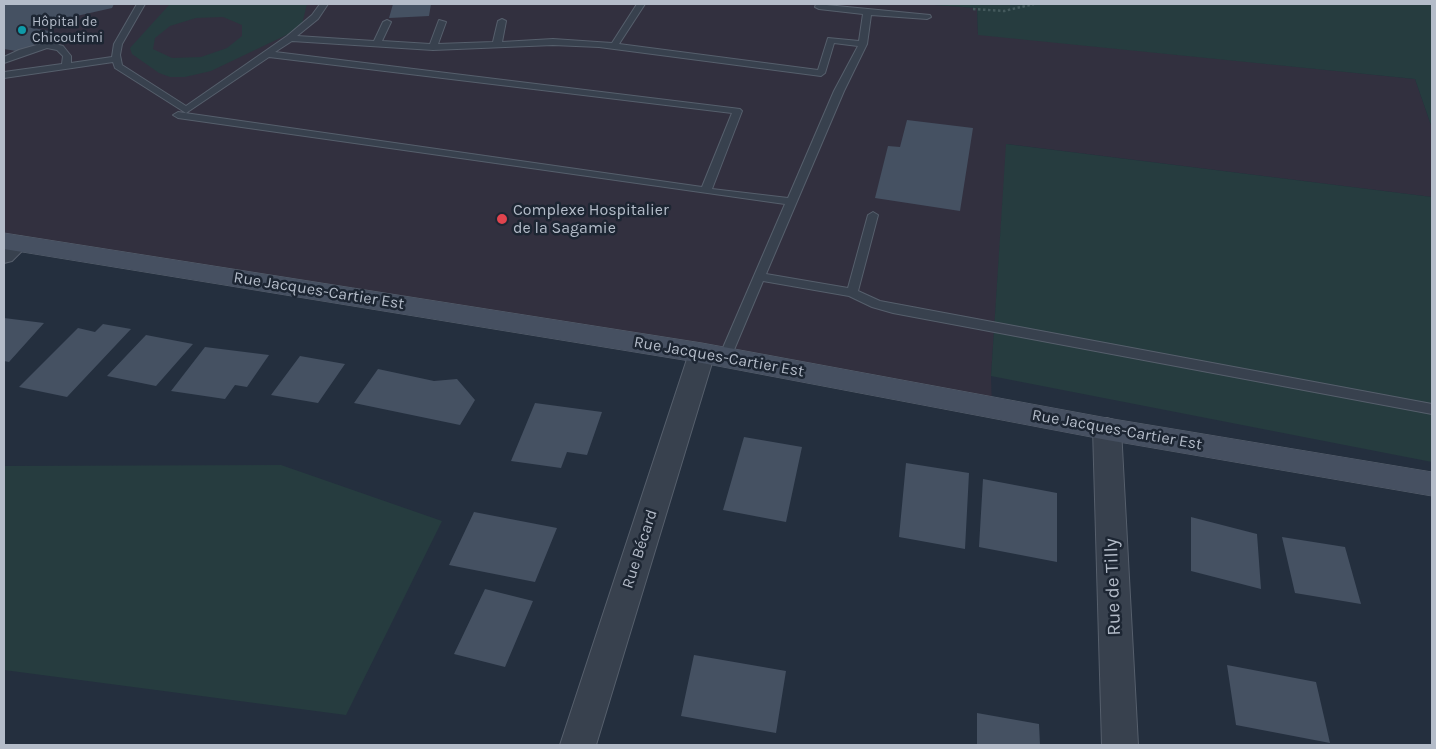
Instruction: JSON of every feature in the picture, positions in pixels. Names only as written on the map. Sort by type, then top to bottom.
[{"type":"main road","name":"Rue Jacques-Cartier Est","points":[[9,247],[714,355],[1107,430],[1432,484]]},
{"type":"street","name":"Rue Bécard","points":[[578,745],[714,355]]},
{"type":"street","name":"Rue de Tilly","points":[[1107,430],[1120,745]]},
{"type":"lane","points":[[141,4],[118,44],[116,59],[118,66],[186,110],[290,38],[314,17],[324,4]]},
{"type":"lane","points":[[614,46],[641,4]]},
{"type":"lane","points":[[820,4],[820,8],[927,18]]},
{"type":"lane","points":[[714,355],[759,276],[839,91],[862,44],[867,12]]},
{"type":"lane","points":[[497,44],[502,21]]},
{"type":"lane","points":[[377,43],[387,22]]},
{"type":"lane","points":[[434,46],[442,22]]},
{"type":"lane","points":[[290,38],[434,46],[553,42],[614,46],[821,73],[831,40],[862,44]]},
{"type":"lane","points":[[4,60],[22,52],[47,45],[60,48],[66,56],[66,65]]},
{"type":"lane","points":[[267,54],[736,111],[706,191]]},
{"type":"lane","points":[[4,75],[116,59]]},
{"type":"lane","points":[[178,115],[791,202]]},
{"type":"lane","points":[[852,293],[873,215]]},
{"type":"lane","points":[[759,276],[852,293],[893,310],[994,327],[1432,409]]},
{"type":"path","points":[[972,9],[1004,11],[1034,4]]},
{"type":"shaded area","name":"Complexe Hospitalier de la Sagamie","points":[[4,4],[921,4],[977,8],[978,34],[1415,79],[1432,128],[1432,197],[1007,144],[991,376],[992,408],[4,241]]},
{"type":"green space","points":[[170,4],[307,4],[301,28],[211,71],[185,77],[170,77],[159,73],[132,54],[130,48]],"holes":[[[223,17],[242,25],[242,36],[227,48],[201,57],[172,58],[153,49],[155,38],[170,26],[196,18]]]},
{"type":"green space","points":[[921,4],[1432,4],[1432,128],[1415,79],[978,35],[977,8]]},
{"type":"green space","points":[[1006,144],[1432,197],[1432,462],[991,376]]},
{"type":"green space","points":[[281,465],[442,521],[346,715],[4,670],[4,466]]},
{"type":"building","name":"Hôpital de Chicoutimi","points":[[4,4],[114,4],[112,8],[28,27],[54,32],[22,52],[4,49]]},
{"type":"building","points":[[393,4],[431,4],[429,16],[389,18]]},
{"type":"building","points":[[907,120],[973,128],[960,211],[875,198],[888,146],[900,147]]},
{"type":"building","points":[[4,318],[44,323],[9,362],[4,361]]},
{"type":"building","points":[[103,324],[131,329],[67,397],[19,387],[78,328],[95,332]]},
{"type":"building","points":[[146,335],[193,344],[156,386],[107,376]]},
{"type":"building","points":[[205,347],[269,355],[247,387],[235,385],[225,399],[171,391]]},
{"type":"building","points":[[300,356],[345,364],[318,403],[271,395]]},
{"type":"building","points":[[378,369],[434,381],[457,379],[475,400],[460,425],[354,403]]},
{"type":"building","points":[[535,403],[602,412],[587,455],[567,452],[561,468],[511,461]]},
{"type":"building","points":[[744,437],[802,447],[786,522],[723,510]]},
{"type":"building","points":[[906,463],[969,473],[965,549],[899,537]]},
{"type":"building","points":[[983,479],[1057,493],[1057,562],[979,547]]},
{"type":"building","points":[[474,512],[557,528],[535,582],[449,565]]},
{"type":"building","points":[[1191,517],[1257,534],[1261,589],[1191,571]]},
{"type":"building","points":[[1282,537],[1345,547],[1361,604],[1295,593]]},
{"type":"building","points":[[485,589],[533,601],[505,667],[454,654]]},
{"type":"building","points":[[694,655],[786,671],[776,733],[681,716]]},
{"type":"building","points":[[1227,665],[1316,682],[1330,743],[1236,725]]},
{"type":"building","points":[[977,713],[1039,724],[1040,745],[977,745]]},
{"type":"place","name":"Hôpital de Chicoutimi","points":[[22,30]]},
{"type":"place","name":"Complexe Hospitalier de la Sagamie","points":[[502,219]]}]
